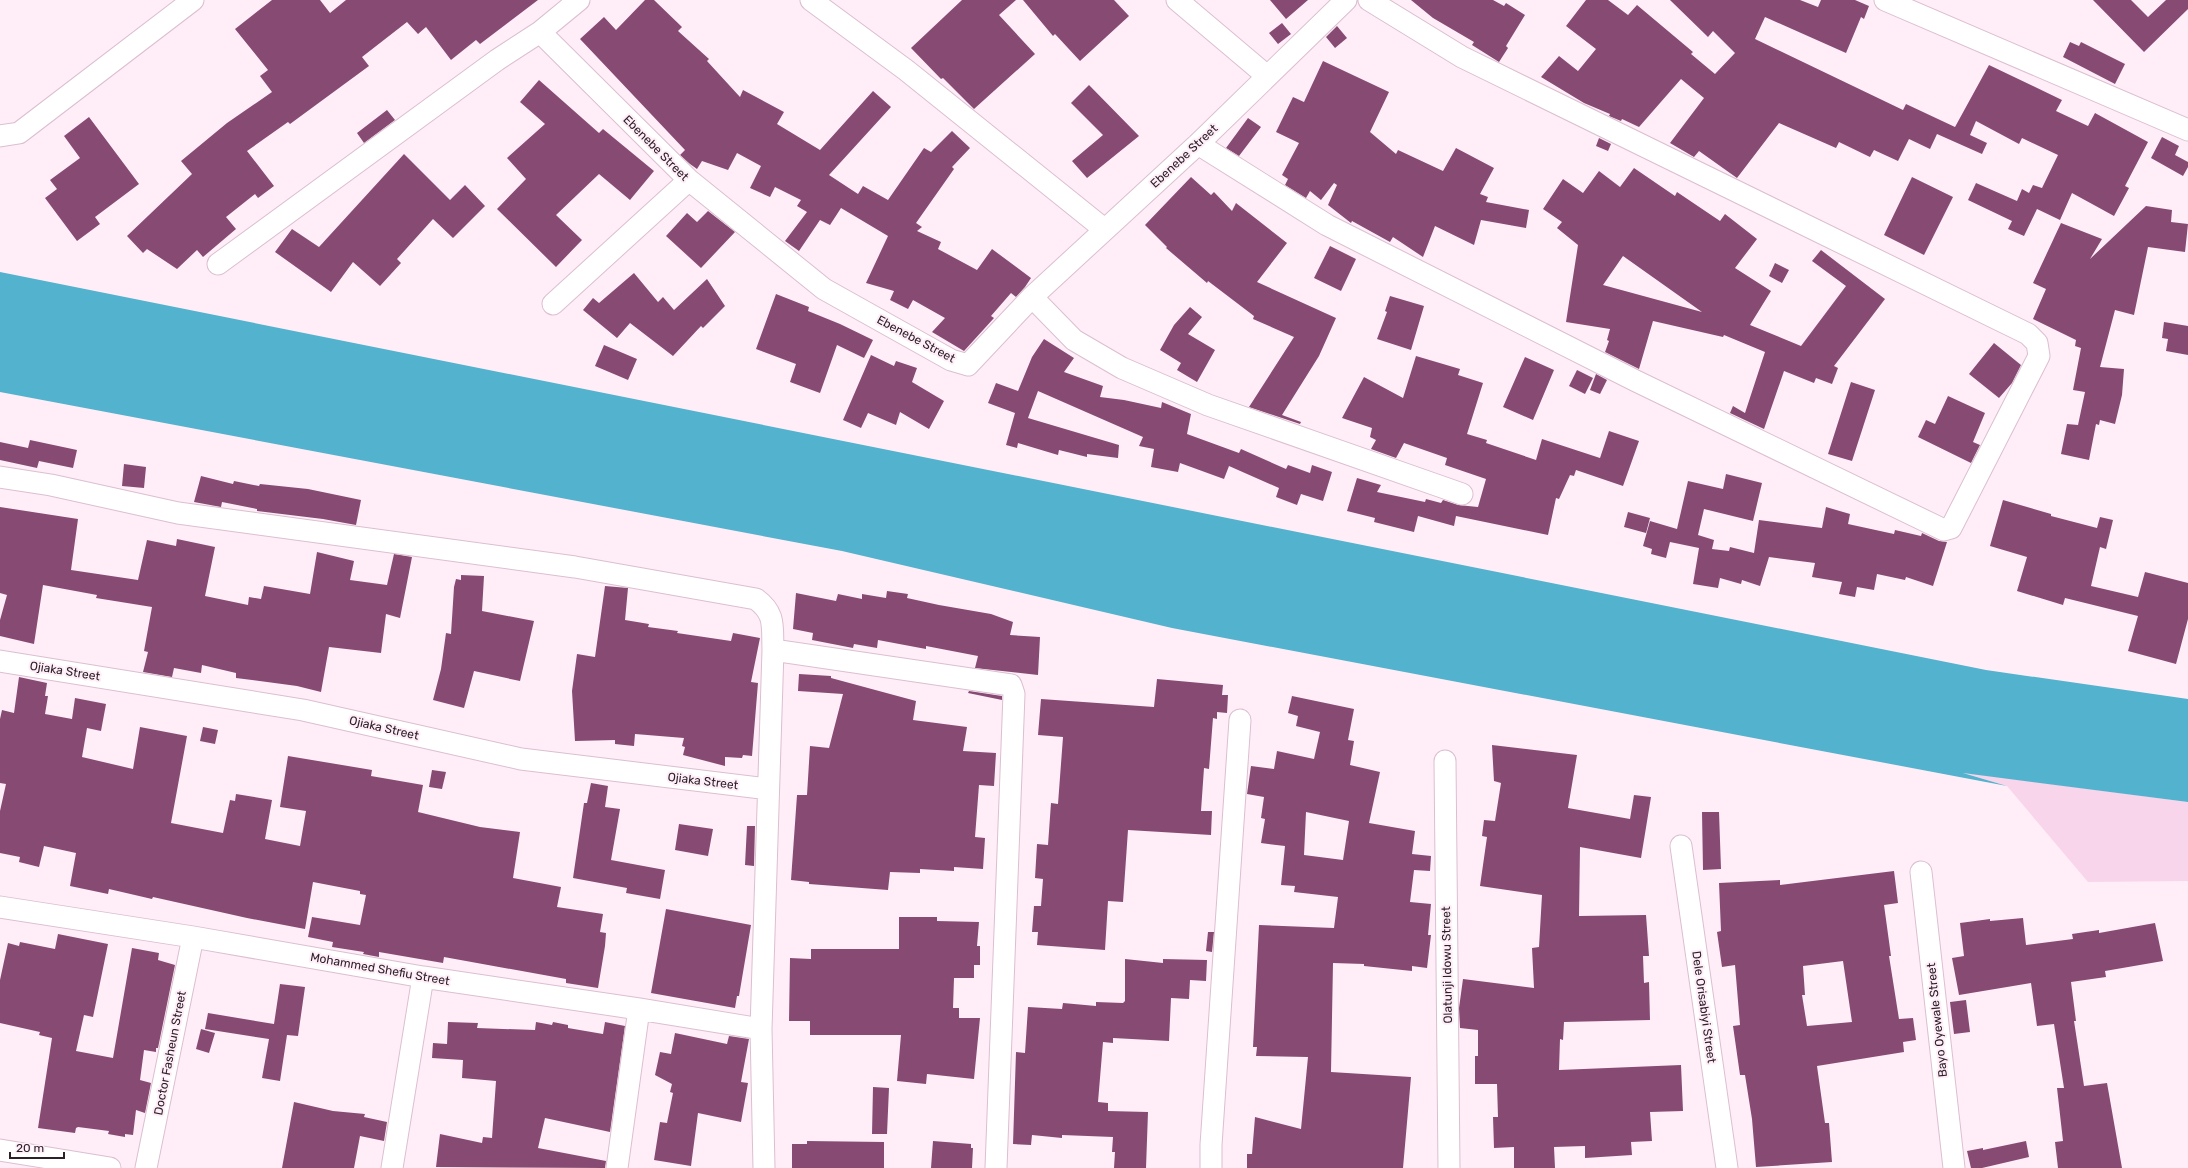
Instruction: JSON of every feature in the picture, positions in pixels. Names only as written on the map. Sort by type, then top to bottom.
[{"type":"street","points":[[0,136],[19,133],[193,0]]},
{"type":"street","points":[[218,264],[491,64],[540,32],[579,0]]},
{"type":"street","points":[[811,0],[906,70],[1104,229]]},
{"type":"street","points":[[1177,0],[1267,76]]},
{"type":"street","name":"Ebenebe Street","points":[[540,32],[689,180],[824,289],[951,360],[968,365],[1032,297],[1104,229],[1198,144],[1346,0]]},
{"type":"street","points":[[1198,144],[1334,228],[1636,381],[1895,507],[1944,530],[1951,528],[2039,356],[2037,343],[2028,334],[1462,56],[1369,0]]},
{"type":"street","points":[[1885,0],[2188,130]]},
{"type":"street","points":[[554,304],[689,180]]},
{"type":"street","points":[[1032,297],[1074,340],[1122,368],[1208,405],[1462,494]]},
{"type":"street","points":[[0,477],[51,485],[178,513],[575,567],[756,599],[766,606],[772,616],[773,650],[761,1029],[764,1168]]},
{"type":"street","points":[[773,650],[1012,685],[1014,694],[996,1168]]},
{"type":"street","name":"Ojiaka Street","points":[[0,661],[303,710],[521,759],[768,789]]},
{"type":"street","points":[[1211,1168],[1211,1137],[1240,720]]},
{"type":"street","name":"Olatunji Idowu Street","points":[[1445,761],[1449,1168]]},
{"type":"street","name":"Dele Orisabiyi Street","points":[[1680,846],[1727,1168]]},
{"type":"street","name":"Bayo Oyewale Street","points":[[1921,872],[1954,1168]]},
{"type":"street","name":"Mohammed Shefiu Street","points":[[0,907],[193,937],[424,977],[761,1029]]},
{"type":"street","name":"Doctor Fasheun Street","points":[[146,1168],[193,937]]},
{"type":"street","points":[[392,1168],[424,977]]},
{"type":"street","points":[[617,1168],[639,1009]]},
{"type":"street","points":[[0,1150],[110,1168]]},
{"type":"shaded area","points":[[1960,772],[2188,802],[2188,881],[2088,882],[2007,786]]},
{"type":"water","points":[[0,272],[1986,670],[2188,699],[2188,802],[1963,773],[2007,786],[1172,628],[842,551],[0,392]]},
{"type":"building","points":[[272,0],[320,0],[330,13],[346,0],[538,0],[480,44],[476,40],[451,60],[426,27],[418,34],[407,22],[362,57],[369,66],[290,124],[288,122],[247,151],[274,186],[258,198],[255,194],[226,217],[236,229],[203,257],[197,250],[177,269],[147,249],[143,253],[127,236],[192,174],[181,161],[227,123],[272,92],[260,76],[268,70],[235,29]]},
{"type":"building","points":[[645,0],[654,0],[682,27],[678,31],[709,59],[707,61],[740,97],[743,90],[784,112],[777,124],[820,150],[873,91],[891,107],[829,175],[858,194],[863,186],[888,200],[924,148],[931,152],[952,131],[970,148],[952,167],[954,169],[916,223],[922,227],[917,231],[941,242],[938,249],[977,270],[992,249],[1031,278],[1025,287],[1016,297],[1011,293],[991,316],[994,318],[964,351],[932,332],[945,318],[913,300],[908,309],[890,300],[894,291],[866,283],[888,236],[841,208],[830,225],[820,220],[799,251],[785,241],[807,212],[797,206],[801,200],[775,187],[770,197],[750,188],[761,166],[737,153],[728,170],[702,161],[697,169],[690,164],[680,155],[685,150],[580,39],[604,17],[616,30]]},
{"type":"building","points":[[962,0],[1016,0],[999,15],[1035,54],[974,109],[943,78],[941,79],[911,48]]},
{"type":"building","points":[[1023,0],[1114,0],[1129,16],[1080,61],[1055,34],[1053,36]]},
{"type":"building","points":[[1270,0],[1308,0],[1286,19]]},
{"type":"building","points":[[1411,0],[1493,0],[1504,6],[1506,3],[1525,15],[1506,46],[1508,48],[1499,62],[1472,45],[1474,42],[1433,18]]},
{"type":"building","points":[[1586,0],[1608,0],[1628,15],[1637,5],[1693,52],[1691,54],[1715,74],[1735,53],[1713,31],[1708,37],[1670,0],[1800,0],[1818,7],[1821,0],[1855,0],[1869,6],[1864,19],[1861,17],[1846,53],[1765,17],[1755,39],[1903,110],[1906,104],[1955,127],[1989,65],[2062,100],[2056,111],[2088,126],[2095,113],[2148,142],[2125,186],[2129,188],[2114,216],[2072,193],[2060,220],[2037,209],[2024,236],[2008,229],[2012,221],[1968,200],[1976,183],[2017,201],[2022,189],[2029,193],[2033,185],[2042,188],[2058,155],[2022,138],[2019,144],[1976,121],[1970,135],[1987,143],[1982,154],[1937,134],[1930,149],[1909,139],[1898,161],[1874,150],[1870,157],[1839,142],[1836,148],[1779,123],[1737,178],[1699,151],[1694,157],[1670,143],[1704,98],[1681,79],[1639,127],[1622,119],[1621,121],[1609,116],[1610,114],[1584,103],[1541,77],[1559,56],[1578,71],[1596,49],[1566,26]]},
{"type":"building","points":[[2093,0],[2131,0],[2148,17],[2166,0],[2188,0],[2188,9],[2144,52]]},
{"type":"building","points":[[1282,23],[1291,34],[1278,44],[1269,33]]},
{"type":"building","points":[[1337,26],[1347,38],[1335,48],[1326,37]]},
{"type":"building","points":[[2070,42],[2079,46],[2081,42],[2125,64],[2115,84],[2063,57]]},
{"type":"building","points":[[1323,61],[1389,92],[1370,132],[1396,154],[1398,150],[1443,171],[1456,148],[1494,168],[1480,194],[1488,197],[1486,202],[1529,210],[1526,228],[1481,220],[1474,245],[1435,226],[1423,257],[1393,237],[1390,242],[1352,221],[1351,223],[1328,205],[1337,185],[1334,183],[1321,200],[1310,191],[1306,198],[1285,185],[1288,179],[1282,175],[1299,143],[1276,132],[1293,97],[1304,102]]},
{"type":"building","points":[[539,80],[599,133],[603,129],[654,171],[630,200],[599,174],[556,215],[582,240],[556,267],[497,209],[526,179],[507,158],[545,124],[520,102]]},
{"type":"building","points":[[1089,85],[1139,136],[1087,178],[1072,161],[1103,135],[1071,103]]},
{"type":"building","points":[[387,110],[395,120],[364,143],[357,133]]},
{"type":"building","points":[[89,117],[139,184],[95,217],[100,224],[77,241],[45,198],[57,189],[50,180],[80,158],[64,136]]},
{"type":"building","points":[[1248,118],[1261,127],[1239,156],[1226,148]]},
{"type":"building","points":[[2162,137],[2179,146],[2175,155],[2188,162],[2188,167],[2183,176],[2151,158]]},
{"type":"building","points":[[1599,138],[1611,144],[1608,151],[1596,146]]},
{"type":"building","points":[[404,154],[450,200],[465,185],[485,206],[453,238],[433,219],[397,259],[401,263],[380,286],[353,262],[331,292],[275,252],[292,229],[319,247]]},
{"type":"building","points":[[1634,168],[1675,196],[1677,192],[1720,221],[1725,214],[1757,239],[1735,268],[1771,291],[1750,325],[1801,346],[1846,286],[1812,261],[1821,250],[1885,299],[1834,366],[1838,368],[1832,384],[1816,378],[1814,383],[1784,371],[1764,429],[1730,413],[1733,406],[1745,413],[1765,352],[1724,335],[1723,337],[1653,321],[1639,369],[1605,352],[1609,341],[1607,340],[1610,329],[1566,322],[1578,245],[1557,228],[1562,222],[1543,209],[1563,179],[1583,193],[1599,171],[1620,187]],"holes":[[[1623,256],[1702,312],[1603,285]]]},
{"type":"building","points":[[1191,177],[1211,195],[1214,192],[1232,211],[1236,203],[1287,243],[1257,282],[1336,318],[1319,356],[1282,415],[1301,422],[1300,424],[1249,407],[1294,337],[1253,319],[1254,316],[1208,281],[1207,283],[1166,248],[1167,247],[1145,225]]},
{"type":"building","points":[[1912,177],[1953,197],[1924,255],[1884,235]]},
{"type":"building","points":[[2146,206],[2172,210],[2171,222],[2188,224],[2185,252],[2148,247],[2134,315],[2115,310],[2100,367],[2124,369],[2122,395],[2115,424],[2100,420],[2099,425],[2096,424],[2089,460],[2061,454],[2067,424],[2078,425],[2085,392],[2073,390],[2081,348],[2075,346],[2076,340],[2033,319],[2046,289],[2033,283],[2061,223],[2102,239],[2090,259]]},
{"type":"building","points":[[708,211],[735,232],[701,268],[666,236],[687,213],[697,222]]},
{"type":"building","points":[[1330,246],[1356,259],[1341,291],[1314,278]]},
{"type":"building","points":[[1775,263],[1789,270],[1782,283],[1769,276]]},
{"type":"building","points":[[634,273],[658,302],[663,297],[674,310],[707,279],[725,306],[703,328],[701,326],[673,356],[630,323],[617,338],[583,310],[593,298],[599,303]]},
{"type":"building","points":[[776,294],[809,307],[808,311],[873,340],[864,358],[837,345],[820,393],[790,382],[796,364],[756,349]]},
{"type":"building","points":[[1390,296],[1424,306],[1411,350],[1377,339],[1387,312],[1385,311]]},
{"type":"building","points":[[1190,307],[1202,317],[1188,334],[1215,350],[1197,382],[1177,370],[1181,363],[1160,350],[1174,325]]},
{"type":"building","points":[[2164,322],[2188,326],[2188,355],[2166,351],[2168,339],[2162,338]]},
{"type":"building","points":[[1044,339],[1074,358],[1064,372],[1103,386],[1100,397],[1124,400],[1161,408],[1162,402],[1191,414],[1187,434],[1239,453],[1241,449],[1286,469],[1288,465],[1310,473],[1312,465],[1332,472],[1323,501],[1301,494],[1297,505],[1276,497],[1279,488],[1229,466],[1224,479],[1180,463],[1178,472],[1151,467],[1154,449],[1139,446],[1143,437],[1038,391],[1028,418],[1119,445],[1118,458],[1087,454],[1087,457],[1059,450],[1058,455],[1018,443],[1017,448],[1006,445],[1015,413],[988,403],[996,383],[1018,391],[1032,357]]},
{"type":"building","points":[[1994,343],[2021,365],[2012,383],[1999,398],[1969,374]]},
{"type":"building","points":[[604,345],[637,359],[628,380],[595,366]]},
{"type":"building","points":[[871,355],[894,366],[896,361],[917,368],[912,382],[944,401],[929,429],[900,412],[896,425],[868,413],[861,428],[843,420]]},
{"type":"building","points":[[1416,356],[1460,369],[1458,375],[1483,383],[1467,434],[1487,440],[1486,443],[1536,460],[1542,439],[1600,458],[1609,431],[1639,441],[1623,486],[1576,470],[1574,476],[1570,475],[1559,499],[1556,498],[1548,535],[1456,516],[1454,526],[1418,516],[1414,532],[1374,522],[1375,518],[1347,511],[1357,478],[1381,485],[1377,492],[1425,502],[1426,499],[1441,503],[1443,500],[1458,505],[1478,507],[1486,479],[1445,465],[1447,458],[1404,443],[1396,458],[1371,449],[1376,440],[1370,437],[1372,428],[1342,418],[1364,377],[1403,398]]},
{"type":"building","points":[[1525,357],[1554,370],[1533,420],[1503,407]]},
{"type":"building","points":[[1577,370],[1593,378],[1585,394],[1569,386]]},
{"type":"building","points":[[1596,374],[1607,380],[1600,394],[1590,390]]},
{"type":"building","points":[[1851,382],[1875,390],[1852,461],[1828,454]]},
{"type":"building","points":[[1948,396],[1985,413],[1973,442],[1980,445],[1971,463],[1918,437],[1926,420],[1935,424]]},
{"type":"building","points":[[30,440],[77,450],[73,468],[39,461],[37,468],[0,460],[0,442],[28,448]]},
{"type":"building","points":[[124,464],[146,467],[144,488],[122,486]]},
{"type":"building","points":[[1726,474],[1762,483],[1753,521],[1704,509],[1698,535],[1714,540],[1712,549],[1729,551],[1730,547],[1754,553],[1759,520],[1822,528],[1826,507],[1850,514],[1848,524],[1894,534],[1895,530],[1921,536],[1922,533],[1939,541],[1947,542],[1933,586],[1906,577],[1905,580],[1877,574],[1874,590],[1857,587],[1855,597],[1839,594],[1842,582],[1812,577],[1815,563],[1769,557],[1760,586],[1742,580],[1741,584],[1720,578],[1718,588],[1693,584],[1699,548],[1670,542],[1666,558],[1651,554],[1652,549],[1643,546],[1650,521],[1677,529],[1688,481],[1723,489]]},
{"type":"building","points":[[201,476],[233,484],[234,481],[259,486],[260,484],[308,489],[361,500],[356,525],[323,519],[257,511],[257,509],[222,502],[221,507],[194,502]]},
{"type":"building","points":[[2003,500],[2051,514],[2051,516],[2097,528],[2100,517],[2113,520],[2106,549],[2100,547],[2091,586],[2138,597],[2145,572],[2188,583],[2188,619],[2176,664],[2128,651],[2138,616],[2065,598],[2063,605],[2017,591],[2027,557],[1990,546]]},
{"type":"building","points":[[0,507],[78,519],[71,570],[138,580],[147,540],[176,546],[177,539],[215,547],[205,596],[248,605],[249,597],[261,599],[264,586],[310,594],[317,552],[354,561],[350,580],[387,585],[394,554],[412,557],[400,618],[386,614],[381,653],[329,647],[321,692],[297,686],[236,678],[236,673],[202,665],[201,673],[174,668],[172,677],[143,672],[148,652],[144,651],[152,607],[96,598],[97,595],[43,585],[34,644],[0,636],[0,620],[7,595],[0,593]]},
{"type":"building","points":[[1628,512],[1650,518],[1646,533],[1624,527]]},
{"type":"building","points":[[461,575],[484,576],[482,611],[534,621],[520,681],[474,671],[464,708],[433,700],[441,669],[446,633],[451,634],[454,587],[456,579],[461,580]]},
{"type":"building","points":[[605,586],[628,588],[625,620],[649,624],[648,627],[678,631],[677,633],[731,641],[733,633],[760,638],[751,682],[758,683],[752,756],[743,755],[742,758],[725,757],[725,766],[683,755],[685,747],[682,746],[684,738],[635,734],[634,746],[615,744],[615,740],[575,741],[572,691],[577,654],[595,657]]},
{"type":"building","points":[[887,591],[908,594],[907,598],[991,614],[1013,622],[1010,635],[1040,637],[1038,675],[975,668],[978,656],[926,646],[926,649],[878,640],[877,648],[854,644],[853,648],[812,640],[813,633],[793,629],[796,593],[836,601],[838,594],[862,599],[862,594],[886,598]]},
{"type":"building","points":[[799,674],[831,676],[831,678],[916,701],[913,720],[967,727],[963,751],[996,753],[994,786],[979,785],[975,837],[985,838],[983,869],[954,867],[954,871],[920,869],[920,873],[890,872],[888,890],[809,884],[809,882],[791,880],[797,795],[807,795],[810,746],[829,748],[843,694],[798,691]]},
{"type":"building","points":[[19,677],[47,683],[45,696],[48,696],[45,714],[72,719],[75,698],[106,704],[101,731],[87,728],[82,757],[133,769],[140,727],[187,736],[171,823],[223,833],[230,800],[235,801],[236,794],[272,800],[265,839],[300,846],[306,811],[280,807],[288,756],[372,770],[371,776],[423,785],[418,812],[480,827],[520,832],[513,878],[561,887],[557,907],[603,914],[600,932],[606,933],[598,988],[566,983],[566,979],[444,957],[443,963],[379,952],[379,957],[363,954],[364,952],[332,947],[333,942],[308,937],[312,917],[360,925],[366,895],[360,894],[360,891],[313,882],[305,929],[153,897],[152,899],[109,889],[108,894],[70,886],[76,853],[44,846],[39,867],[19,862],[20,857],[0,853],[0,811],[6,784],[0,783],[0,719],[2,710],[14,713]]},
{"type":"building","points":[[1157,679],[1223,685],[1222,695],[1228,695],[1227,713],[1217,712],[1217,719],[1213,718],[1209,769],[1204,768],[1201,811],[1212,811],[1211,835],[1128,830],[1123,902],[1108,901],[1105,950],[1037,945],[1038,932],[1032,932],[1034,906],[1041,906],[1043,879],[1035,878],[1037,844],[1048,845],[1051,803],[1058,804],[1063,737],[1038,735],[1041,699],[1154,707]]},
{"type":"building","points":[[969,691],[1002,696],[1002,700],[968,693]]},
{"type":"building","points":[[1292,696],[1354,709],[1348,740],[1354,741],[1350,765],[1380,772],[1369,823],[1415,831],[1412,854],[1431,856],[1430,871],[1414,870],[1410,902],[1431,904],[1428,935],[1431,935],[1427,968],[1412,966],[1412,971],[1364,966],[1364,964],[1333,963],[1331,1072],[1411,1077],[1403,1168],[1247,1168],[1247,1154],[1252,1154],[1255,1117],[1301,1129],[1308,1057],[1256,1056],[1257,1047],[1253,1047],[1259,925],[1334,928],[1338,897],[1294,892],[1295,886],[1281,885],[1285,846],[1261,843],[1265,819],[1261,818],[1264,797],[1247,794],[1251,766],[1274,769],[1277,751],[1314,759],[1320,732],[1296,726],[1298,716],[1288,713]],"holes":[[[1306,812],[1349,821],[1343,860],[1304,855]]]},
{"type":"building","points":[[203,727],[218,730],[215,744],[200,741]]},
{"type":"building","points":[[1492,745],[1577,755],[1568,808],[1630,819],[1634,795],[1651,797],[1641,858],[1580,847],[1579,916],[1646,915],[1649,956],[1643,956],[1644,983],[1649,982],[1650,1020],[1564,1022],[1563,1040],[1560,1039],[1559,1070],[1681,1065],[1683,1111],[1650,1112],[1652,1141],[1631,1142],[1632,1155],[1585,1158],[1585,1146],[1554,1147],[1555,1168],[1514,1168],[1514,1147],[1494,1148],[1493,1117],[1498,1117],[1497,1084],[1475,1084],[1475,1056],[1478,1056],[1478,1030],[1460,1028],[1459,1008],[1463,979],[1534,988],[1532,948],[1539,947],[1542,895],[1480,886],[1487,837],[1482,836],[1484,820],[1495,821],[1501,783],[1494,781]]},
{"type":"building","points":[[432,770],[446,772],[442,789],[429,787]]},
{"type":"building","points":[[591,783],[608,786],[605,807],[620,809],[611,860],[665,870],[660,899],[626,893],[627,888],[573,878],[584,803],[587,803]]},
{"type":"building","points":[[1702,812],[1719,812],[1721,869],[1703,870]]},
{"type":"building","points":[[679,824],[713,829],[708,856],[675,850]]},
{"type":"building","points":[[747,826],[755,826],[754,866],[745,865]]},
{"type":"building","points":[[1894,871],[1898,903],[1884,905],[1891,956],[1889,956],[1899,1019],[1913,1018],[1916,1040],[1903,1042],[1904,1052],[1817,1066],[1825,1123],[1829,1123],[1832,1162],[1756,1167],[1752,1119],[1745,1075],[1740,1075],[1733,1026],[1740,1025],[1735,965],[1722,967],[1717,932],[1721,931],[1719,883],[1780,880],[1780,885]],"holes":[[[1843,961],[1852,1022],[1807,1026],[1802,995],[1805,995],[1803,966]]]},
{"type":"building","points":[[666,909],[751,925],[739,996],[737,996],[735,1008],[651,993]]},
{"type":"building","points":[[899,917],[937,917],[937,921],[979,922],[977,946],[980,946],[980,965],[974,965],[974,978],[954,978],[953,1008],[959,1008],[959,1018],[980,1018],[974,1079],[927,1074],[926,1084],[897,1081],[901,1035],[810,1035],[810,1021],[789,1021],[790,958],[811,959],[811,949],[899,949]]},
{"type":"building","points":[[2023,918],[2026,945],[2073,939],[2072,934],[2099,930],[2099,933],[2155,923],[2163,961],[2105,971],[2106,977],[2071,982],[2076,1021],[2074,1021],[2084,1086],[2107,1083],[2122,1168],[2058,1168],[2055,1142],[2063,1141],[2057,1088],[2064,1088],[2054,1024],[2037,1026],[2031,983],[1959,995],[1952,958],[1964,956],[1960,923],[1990,919],[1990,921]]},
{"type":"building","points":[[1208,932],[1214,932],[1212,952],[1206,951]]},
{"type":"building","points":[[58,934],[108,944],[93,1017],[84,1015],[76,1051],[113,1058],[132,948],[159,953],[158,960],[175,965],[158,1048],[156,1048],[156,1052],[144,1050],[140,1080],[151,1083],[145,1113],[136,1110],[133,1135],[125,1134],[125,1137],[108,1134],[109,1131],[78,1127],[76,1128],[75,1133],[38,1128],[52,1038],[39,1035],[40,1032],[0,1023],[0,980],[8,943],[19,946],[20,942],[55,949]]},
{"type":"building","points":[[1125,959],[1163,963],[1163,959],[1207,960],[1206,981],[1190,980],[1189,999],[1171,998],[1169,1041],[1113,1038],[1113,1043],[1103,1042],[1098,1102],[1108,1103],[1108,1111],[1148,1112],[1146,1168],[1114,1168],[1115,1152],[1112,1152],[1113,1137],[1062,1135],[1062,1138],[1032,1135],[1031,1145],[1013,1144],[1016,1052],[1025,1053],[1028,1007],[1062,1009],[1063,1003],[1096,1006],[1096,1002],[1123,1003],[1125,1001]]},
{"type":"building","points":[[280,984],[305,987],[298,1036],[287,1035],[280,1081],[262,1078],[269,1039],[205,1029],[208,1013],[274,1024]]},
{"type":"building","points":[[1966,1000],[1970,1032],[1954,1034],[1950,1002]]},
{"type":"building","points":[[448,1022],[478,1023],[477,1028],[535,1030],[536,1022],[552,1025],[553,1022],[568,1025],[568,1028],[603,1034],[605,1022],[625,1026],[610,1132],[545,1118],[538,1148],[606,1161],[605,1168],[436,1167],[440,1134],[482,1143],[483,1137],[492,1138],[496,1081],[462,1078],[463,1060],[432,1058],[433,1043],[447,1044]]},
{"type":"building","points":[[201,1029],[215,1033],[209,1053],[196,1049]]},
{"type":"building","points":[[675,1033],[727,1044],[729,1036],[749,1039],[741,1082],[748,1083],[741,1122],[698,1113],[691,1166],[654,1160],[660,1122],[667,1123],[673,1093],[670,1092],[672,1084],[655,1075],[660,1052],[671,1054]]},
{"type":"building","points":[[873,1087],[889,1088],[887,1134],[872,1134]]},
{"type":"building","points":[[294,1102],[333,1111],[365,1114],[364,1117],[387,1122],[384,1141],[360,1136],[354,1168],[282,1168]]},
{"type":"building","points":[[807,1141],[884,1142],[884,1168],[792,1168],[792,1144],[807,1144]]},
{"type":"building","points":[[933,1141],[971,1144],[971,1148],[973,1148],[972,1168],[931,1168]]},
{"type":"building","points":[[2026,1141],[2029,1157],[1982,1168],[1971,1168],[1967,1151],[1983,1148],[1983,1150]]}]
